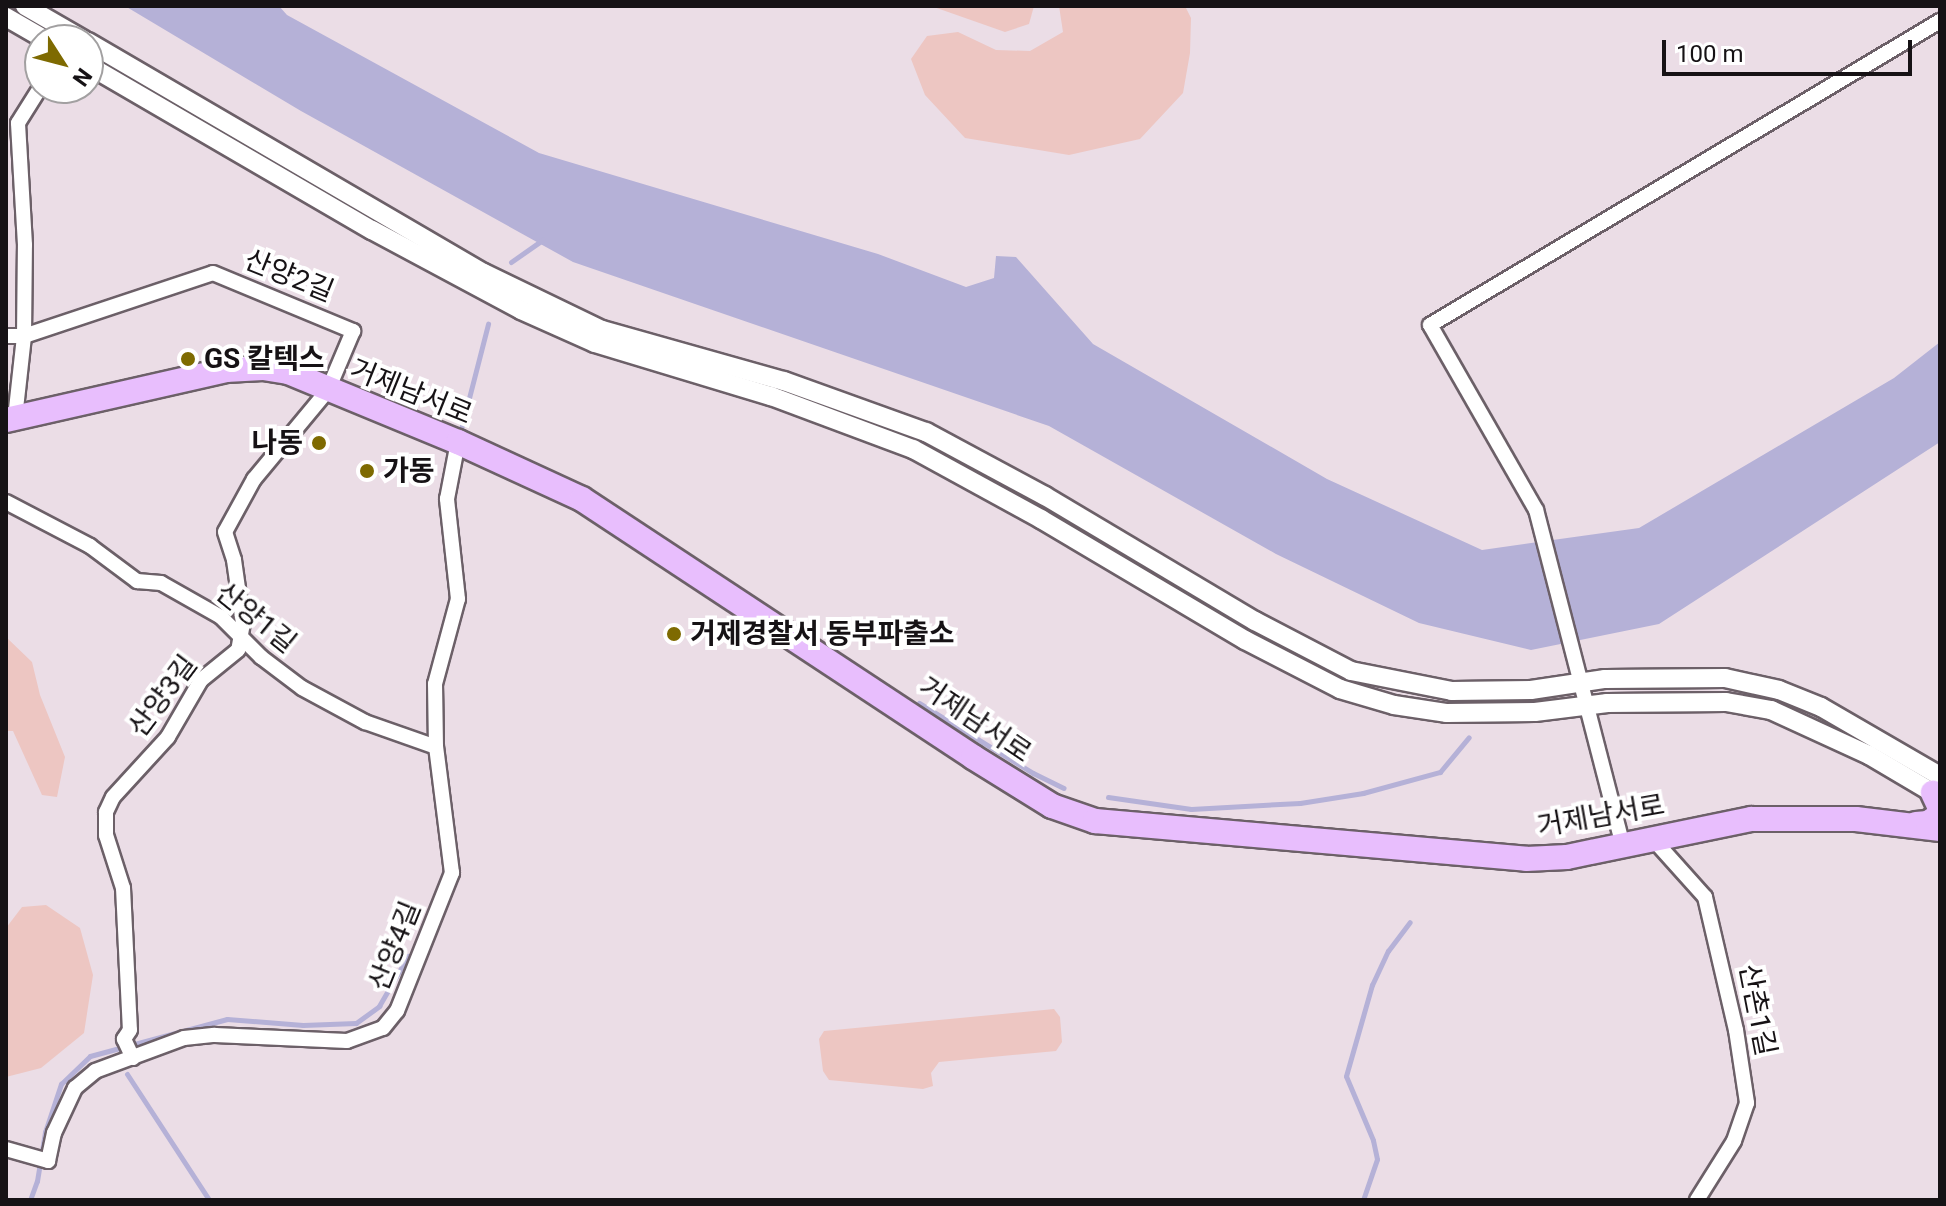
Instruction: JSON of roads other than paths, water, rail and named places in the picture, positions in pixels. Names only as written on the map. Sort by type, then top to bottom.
[{"type":"main road","name":"거제남서로","points":[[10,419],[226,370],[263,368],[288,372],[458,442],[582,499],[1052,806],[1095,821],[1152,828],[1424,847],[1526,859],[1567,857],[1751,819],[1867,820],[1928,827]]},
{"type":"main road","points":[[1928,827],[1928,823],[1938,816],[1938,788]]},
{"type":"street","points":[[25,6],[54,24]]},
{"type":"street","points":[[6,17],[24,27]]},
{"type":"street","points":[[1623,846],[1536,510],[1430,325],[1940,21]]},
{"type":"street","points":[[104,53],[484,273],[602,330],[784,381],[926,432],[1045,496],[1255,621],[1351,671],[1452,691],[1531,690],[1580,682],[1725,678],[1779,690],[1821,707],[1938,788]]},
{"type":"street","points":[[104,74],[372,230],[521,310],[595,343],[771,396],[913,449],[1041,519],[1245,640],[1340,689],[1394,705],[1447,713],[1535,712],[1586,706],[1726,702],[1771,710],[1938,788]]},
{"type":"street","points":[[10,419],[24,336],[25,245],[18,123],[30,104]]},
{"type":"street","name":"산양2길","points":[[6,336],[24,336],[213,273],[353,331],[328,390]]},
{"type":"street","points":[[243,636],[234,560],[225,532],[254,479],[328,390]]},
{"type":"street","name":"산양4길","points":[[6,1149],[48,1161],[54,1133],[75,1088],[95,1071],[184,1038],[215,1035],[347,1041],[383,1028],[397,1011],[452,873],[436,747],[435,684],[458,599],[447,499],[458,442]]},
{"type":"street","name":"산양1길","points":[[6,502],[90,546],[137,581],[161,583],[221,617],[261,657],[302,688],[365,722],[436,747]]},
{"type":"street","name":"산양3길","points":[[133,1058],[124,1039],[130,1030],[123,888],[106,835],[106,812],[113,797],[168,737],[201,680],[238,650],[243,636]]},
{"type":"street","name":"산촌1길","points":[[1653,839],[1705,897],[1736,1030],[1747,1103],[1734,1141],[1697,1200]]},
{"type":"waterway","points":[[511,262],[543,240]]},
{"type":"waterway","points":[[460,433],[488,324]]},
{"type":"waterway","points":[[919,703],[1033,773],[1064,788]]},
{"type":"waterway","points":[[1108,797],[1191,809],[1300,803],[1363,793],[1440,772],[1469,737]]},
{"type":"waterway","points":[[1363,1200],[1377,1159],[1373,1140],[1346,1076],[1372,985],[1388,951],[1410,922]]},
{"type":"waterway","points":[[30,1200],[37,1181],[45,1132],[61,1084],[90,1056],[227,1019],[303,1025],[356,1023],[379,1006],[408,956]]},
{"type":"waterway","points":[[127,1074],[209,1200]]},
{"type":"place","name":"GS 칼텍스","points":[[188,359]]},
{"type":"place","name":"나동","points":[[319,443]]},
{"type":"place","name":"가동","points":[[367,471]]},
{"type":"place","name":"거제경찰서 동부파출소","points":[[674,634]]}]
